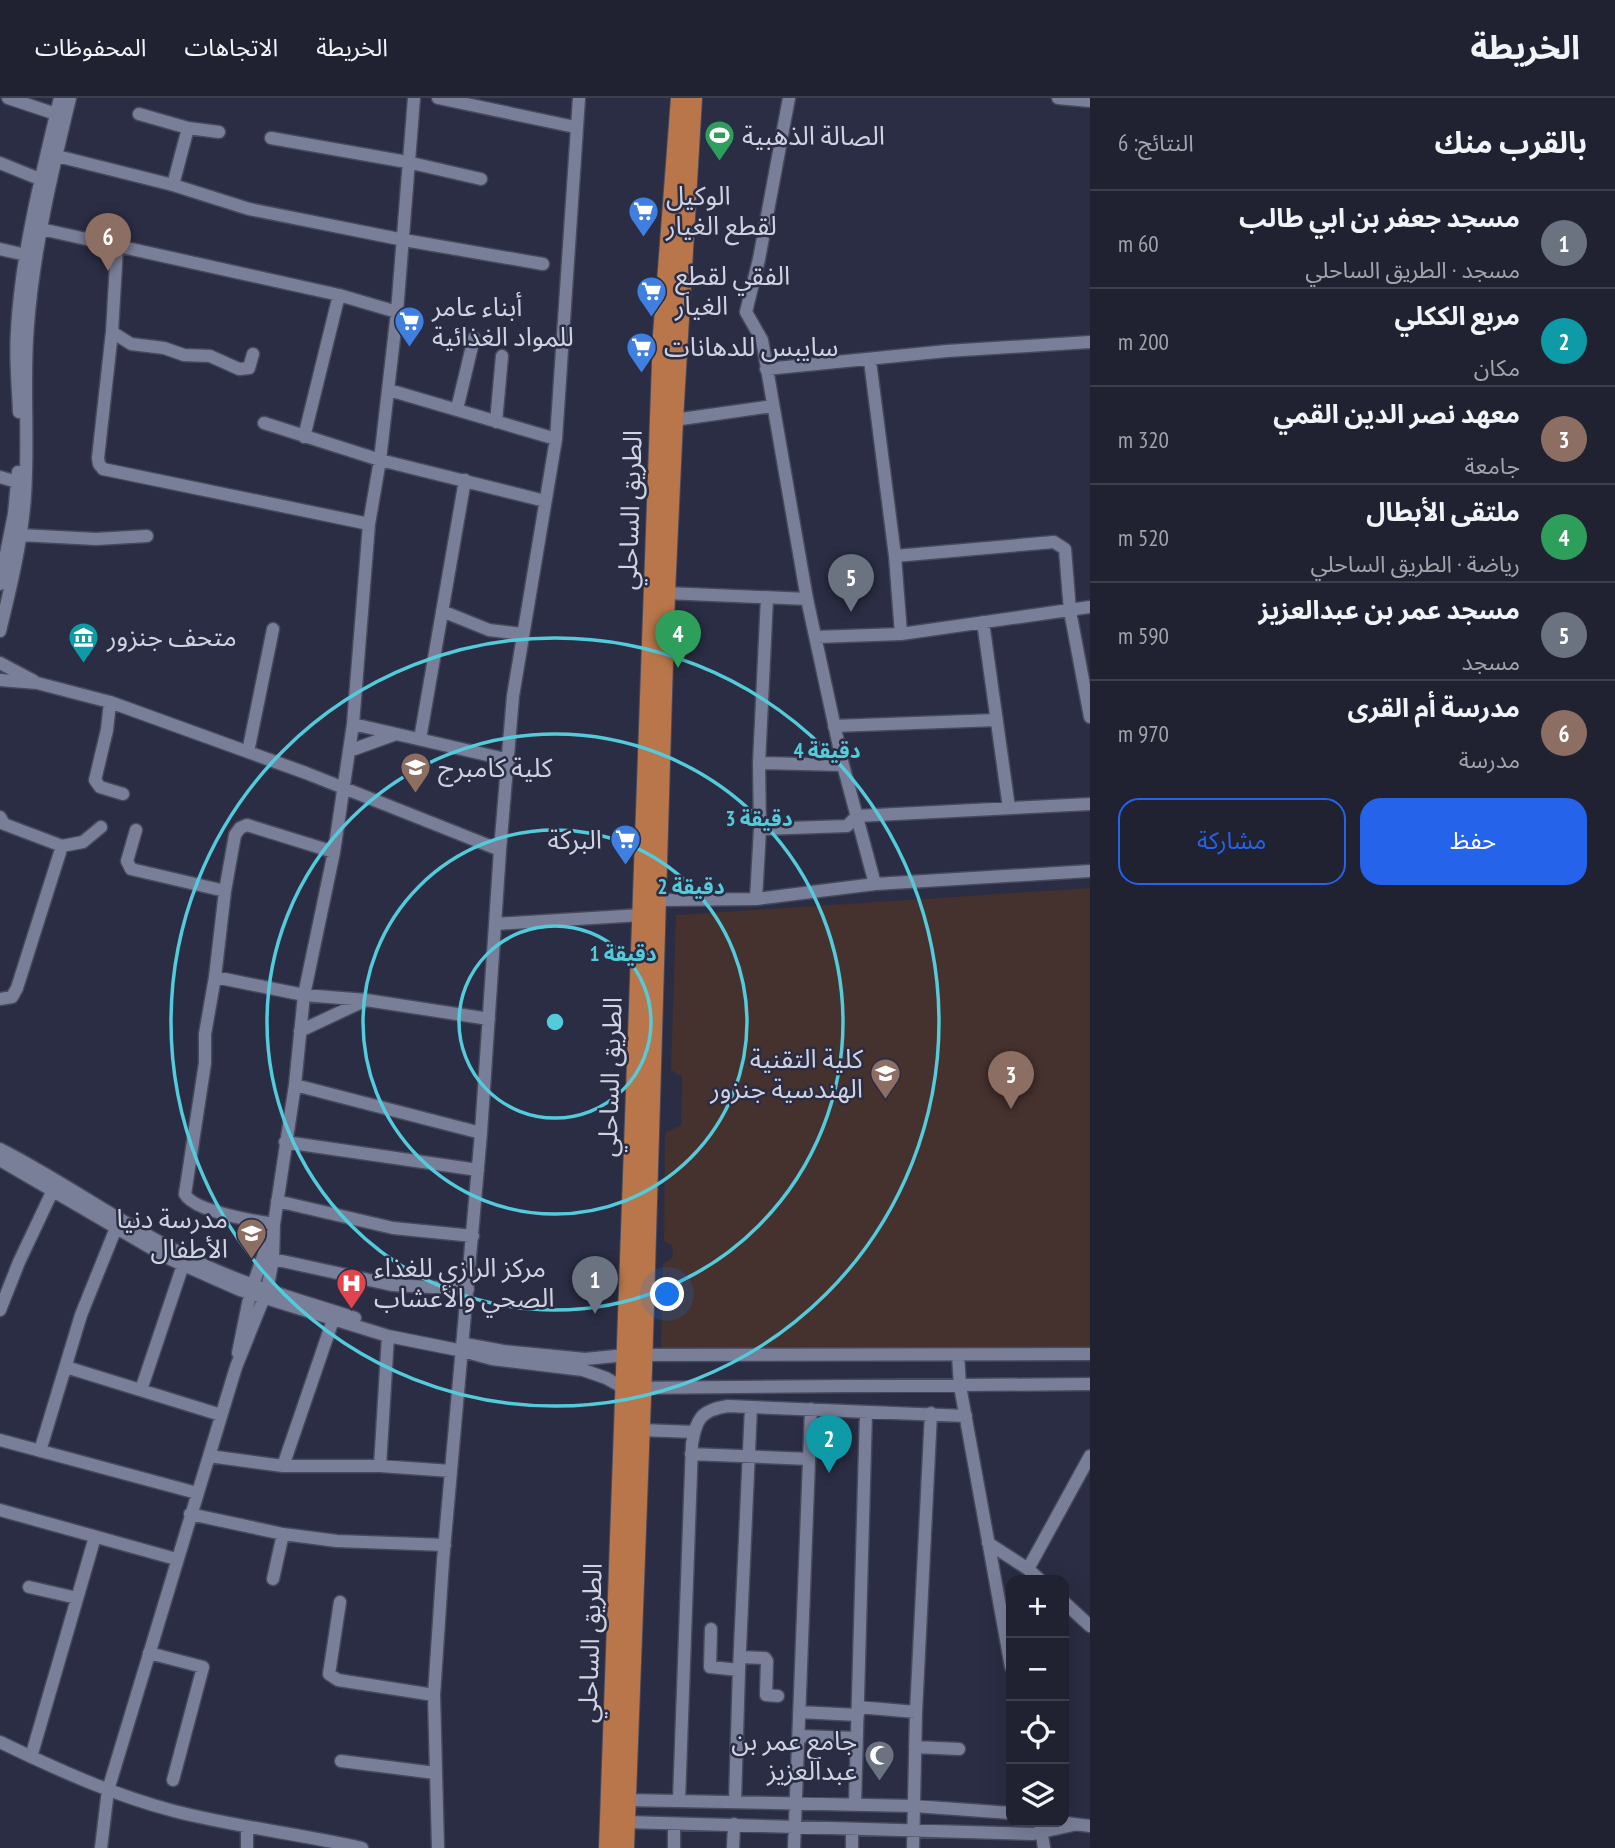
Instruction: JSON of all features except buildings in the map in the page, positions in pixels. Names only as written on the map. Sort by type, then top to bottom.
[{"type":"highway","name":"الطريق الساحلي","points":[[635,1356],[641,915],[662,335],[680,98]]},
{"type":"highway","name":"الطريق الساحلي","points":[[608,1848],[658,900],[666,593],[674,420],[694,98]]},
{"type":"highway","name":"الطريق الساحلي","points":[[625,1848],[641,1430],[633,1389]]},
{"type":"street","points":[[8,98],[37,103],[56,114]]},
{"type":"street","points":[[0,584],[6,562],[17,482],[20,426],[17,333],[26,255],[60,98]]},
{"type":"street","points":[[0,631],[20,535],[27,449],[28,326],[41,229],[70,98]]},
{"type":"street","points":[[101,1848],[108,1790],[176,1559],[236,1367],[265,1294],[273,1259],[274,1226],[295,1085],[304,995],[334,852],[353,724],[369,524],[380,460],[397,312],[414,98]]},
{"type":"street","points":[[438,98],[575,127]]},
{"type":"street","points":[[439,1848],[434,1695],[473,1236],[500,850],[513,696],[556,439],[579,98]]},
{"type":"street","points":[[789,98],[759,259],[746,304],[748,318],[762,340],[807,599],[843,765],[875,884]]},
{"type":"street","points":[[1058,98],[1090,101]]},
{"type":"street","points":[[139,114],[188,128],[219,132]]},
{"type":"street","points":[[173,185],[188,128]]},
{"type":"street","points":[[271,138],[407,162],[481,179]]},
{"type":"street","points":[[57,156],[173,185],[249,209],[543,264]]},
{"type":"street","points":[[0,163],[42,180]]},
{"type":"street","points":[[41,229],[339,295],[397,312]]},
{"type":"street","points":[[117,247],[112,332],[98,457],[103,469],[369,524]]},
{"type":"street","points":[[0,249],[26,255]]},
{"type":"street","points":[[304,437],[339,295]]},
{"type":"street","points":[[112,332],[131,344],[164,348],[184,355],[210,356],[245,369],[249,368],[253,355]]},
{"type":"street","points":[[457,409],[474,338]]},
{"type":"street","points":[[766,369],[947,351],[1090,342]]},
{"type":"street","points":[[496,422],[502,356]]},
{"type":"street","points":[[870,360],[895,556],[901,634]]},
{"type":"street","points":[[389,390],[556,439]]},
{"type":"street","points":[[674,420],[773,406]]},
{"type":"street","points":[[264,423],[380,460],[545,501]]},
{"type":"street","points":[[0,477],[17,482]]},
{"type":"street","points":[[419,739],[465,480]]},
{"type":"street","points":[[20,535],[96,539],[146,536]]},
{"type":"street","points":[[895,556],[1054,542],[1065,549],[1070,611],[1090,717]]},
{"type":"street","points":[[666,593],[807,599]]},
{"type":"street","points":[[756,899],[767,598]]},
{"type":"street","points":[[816,637],[901,634],[1090,607]]},
{"type":"street","points":[[442,611],[489,630],[522,634]]},
{"type":"street","points":[[983,622],[1009,808]]},
{"type":"street","points":[[248,752],[273,629]]},
{"type":"street","points":[[0,663],[37,683]]},
{"type":"street","points":[[0,680],[37,683],[110,702],[248,752],[500,850]]},
{"type":"street","points":[[110,702],[107,730],[95,780],[100,786],[123,793]]},
{"type":"street","points":[[834,726],[996,720]]},
{"type":"street","points":[[353,724],[509,760]]},
{"type":"street","points":[[349,751],[397,734]]},
{"type":"street","points":[[759,763],[843,765]]},
{"type":"street","points":[[760,829],[847,826],[857,816],[1090,804]]},
{"type":"street","points":[[0,817],[4,824],[62,846],[83,842],[101,827]]},
{"type":"street","points":[[274,1226],[203,1206],[190,1201],[185,1194],[205,1062],[205,1034],[225,891],[235,835],[244,825],[334,852]]},
{"type":"street","points":[[136,830],[127,861],[131,869],[225,891]]},
{"type":"street","points":[[0,999],[12,997],[17,988],[62,846]]},
{"type":"street","points":[[658,900],[756,899],[875,884],[1090,871]]},
{"type":"street","points":[[495,923],[641,915]]},
{"type":"street","points":[[215,977],[304,995],[366,1000],[489,1020]]},
{"type":"street","points":[[300,1031],[366,1000]]},
{"type":"street","points":[[295,1085],[481,1133]]},
{"type":"street","points":[[285,1142],[478,1170]]},
{"type":"street","points":[[0,1149],[62,1183],[131,1226],[252,1289]]},
{"type":"street","points":[[0,1160],[183,1265],[333,1320],[388,1336],[464,1347],[585,1359],[635,1356],[1090,1354]]},
{"type":"street","points":[[0,1310],[53,1190]]},
{"type":"street","points":[[277,1201],[393,1228],[473,1236]]},
{"type":"street","points":[[236,1367],[252,1289],[274,1226]]},
{"type":"street","points":[[40,1451],[81,1315],[116,1228]]},
{"type":"street","points":[[273,1259],[392,1285],[468,1289]]},
{"type":"street","points":[[141,1390],[183,1265]]},
{"type":"street","points":[[265,1294],[464,1347],[492,1359],[583,1370],[633,1389],[1090,1384]]},
{"type":"street","points":[[283,1466],[333,1320]]},
{"type":"street","points":[[380,1466],[388,1336]]},
{"type":"street","points":[[958,1355],[960,1386],[1006,1640]]},
{"type":"street","points":[[66,1367],[221,1415]]},
{"type":"street","points":[[679,1800],[691,1454],[695,1425],[706,1412],[728,1406],[966,1416]]},
{"type":"street","points":[[735,1801],[751,1407]]},
{"type":"street","points":[[794,1848],[811,1409]]},
{"type":"street","points":[[855,1804],[866,1412]]},
{"type":"street","points":[[912,1848],[930,1413]]},
{"type":"street","points":[[641,1430],[694,1432]]},
{"type":"street","points":[[0,1440],[197,1493]]},
{"type":"street","points":[[691,1454],[809,1459]]},
{"type":"street","points":[[209,1456],[283,1466],[380,1466],[451,1471]]},
{"type":"street","points":[[1028,1569],[1090,1456]]},
{"type":"street","points":[[0,1510],[176,1559]]},
{"type":"street","points":[[190,1514],[283,1534],[337,1541],[445,1545]]},
{"type":"street","points":[[273,1579],[283,1534]]},
{"type":"street","points":[[31,1757],[95,1537]]},
{"type":"street","points":[[988,1543],[1035,1575]]},
{"type":"street","points":[[29,1587],[77,1598]]},
{"type":"street","points":[[340,1602],[330,1674],[332,1677],[434,1695]]},
{"type":"street","points":[[1069,1607],[1090,1626]]},
{"type":"street","points":[[710,1629],[710,1667],[765,1658],[766,1695],[778,1696]]},
{"type":"street","points":[[149,1653],[203,1667],[173,1780]]},
{"type":"street","points":[[799,1712],[916,1712]]},
{"type":"street","points":[[799,1736],[857,1738]]},
{"type":"street","points":[[0,1742],[108,1790],[171,1810],[362,1848]]},
{"type":"street","points":[[915,1746],[959,1749]]},
{"type":"street","points":[[341,1761],[435,1773]]},
{"type":"street","points":[[627,1800],[796,1802],[1006,1813]]},
{"type":"street","points":[[626,1822],[1033,1834],[1041,1827]]},
{"type":"street","points":[[1069,1823],[1090,1826]]},
{"type":"street","points":[[674,1824],[674,1848]]},
{"type":"street","points":[[733,1848],[734,1824]]},
{"type":"street","points":[[247,1827],[247,1848]]},
{"type":"street","points":[[1041,1827],[1044,1848]]},
{"type":"street","points":[[852,1830],[852,1848]]},
{"type":"shaded area","name":"كلية التقنية الهندسية جنزور","points":[[1090,888],[1090,1347],[672,1351],[661,1346],[663,1264],[673,1257],[672,1246],[664,1241],[665,1133],[681,1125],[682,1077],[671,1070],[676,915]]},
{"type":"place","name":"الصالة الذهبية","points":[[719,163]]},
{"type":"place","name":"الوكيل لقطع الغيار","points":[[643,238]]},
{"type":"place","name":"مدرسة أم القرى","points":[[108,271]]},
{"type":"place","name":"الفقي لقطع الغيار","points":[[652,318]]},
{"type":"place","name":"أبناء عامر للمواد الغذائية","points":[[409,349]]},
{"type":"place","name":"سايبس للدهانات","points":[[641,374]]},
{"type":"place","name":"مسجد عمر بن عبدالعزيز","points":[[851,612]]},
{"type":"place","name":"متحف جنزور","points":[[84,664]]},
{"type":"place","name":"ملتقى الأبطال","points":[[678,668]]},
{"type":"place","name":"كلية كامبرج","points":[[415,795]]},
{"type":"place","name":"البركة","points":[[625,867]]},
{"type":"place","name":"كلية التقنية الهندسية جنزور","points":[[886,1101]]},
{"type":"place","name":"معهد نصر الدين القمي","points":[[1011,1109]]},
{"type":"place","name":"مدرسة دنيا الأطفال","points":[[251,1261]]},
{"type":"place","name":"مركز الرازي للغذاء الصحي والأعشاب","points":[[351,1310]]},
{"type":"place","name":"مسجد جعفر بن ابي طالب","points":[[595,1314]]},
{"type":"place","name":"مربع الككلي","points":[[829,1473]]},
{"type":"place","name":"جامع عمر بن عبدالعزيز","points":[[880,1783]]}]
